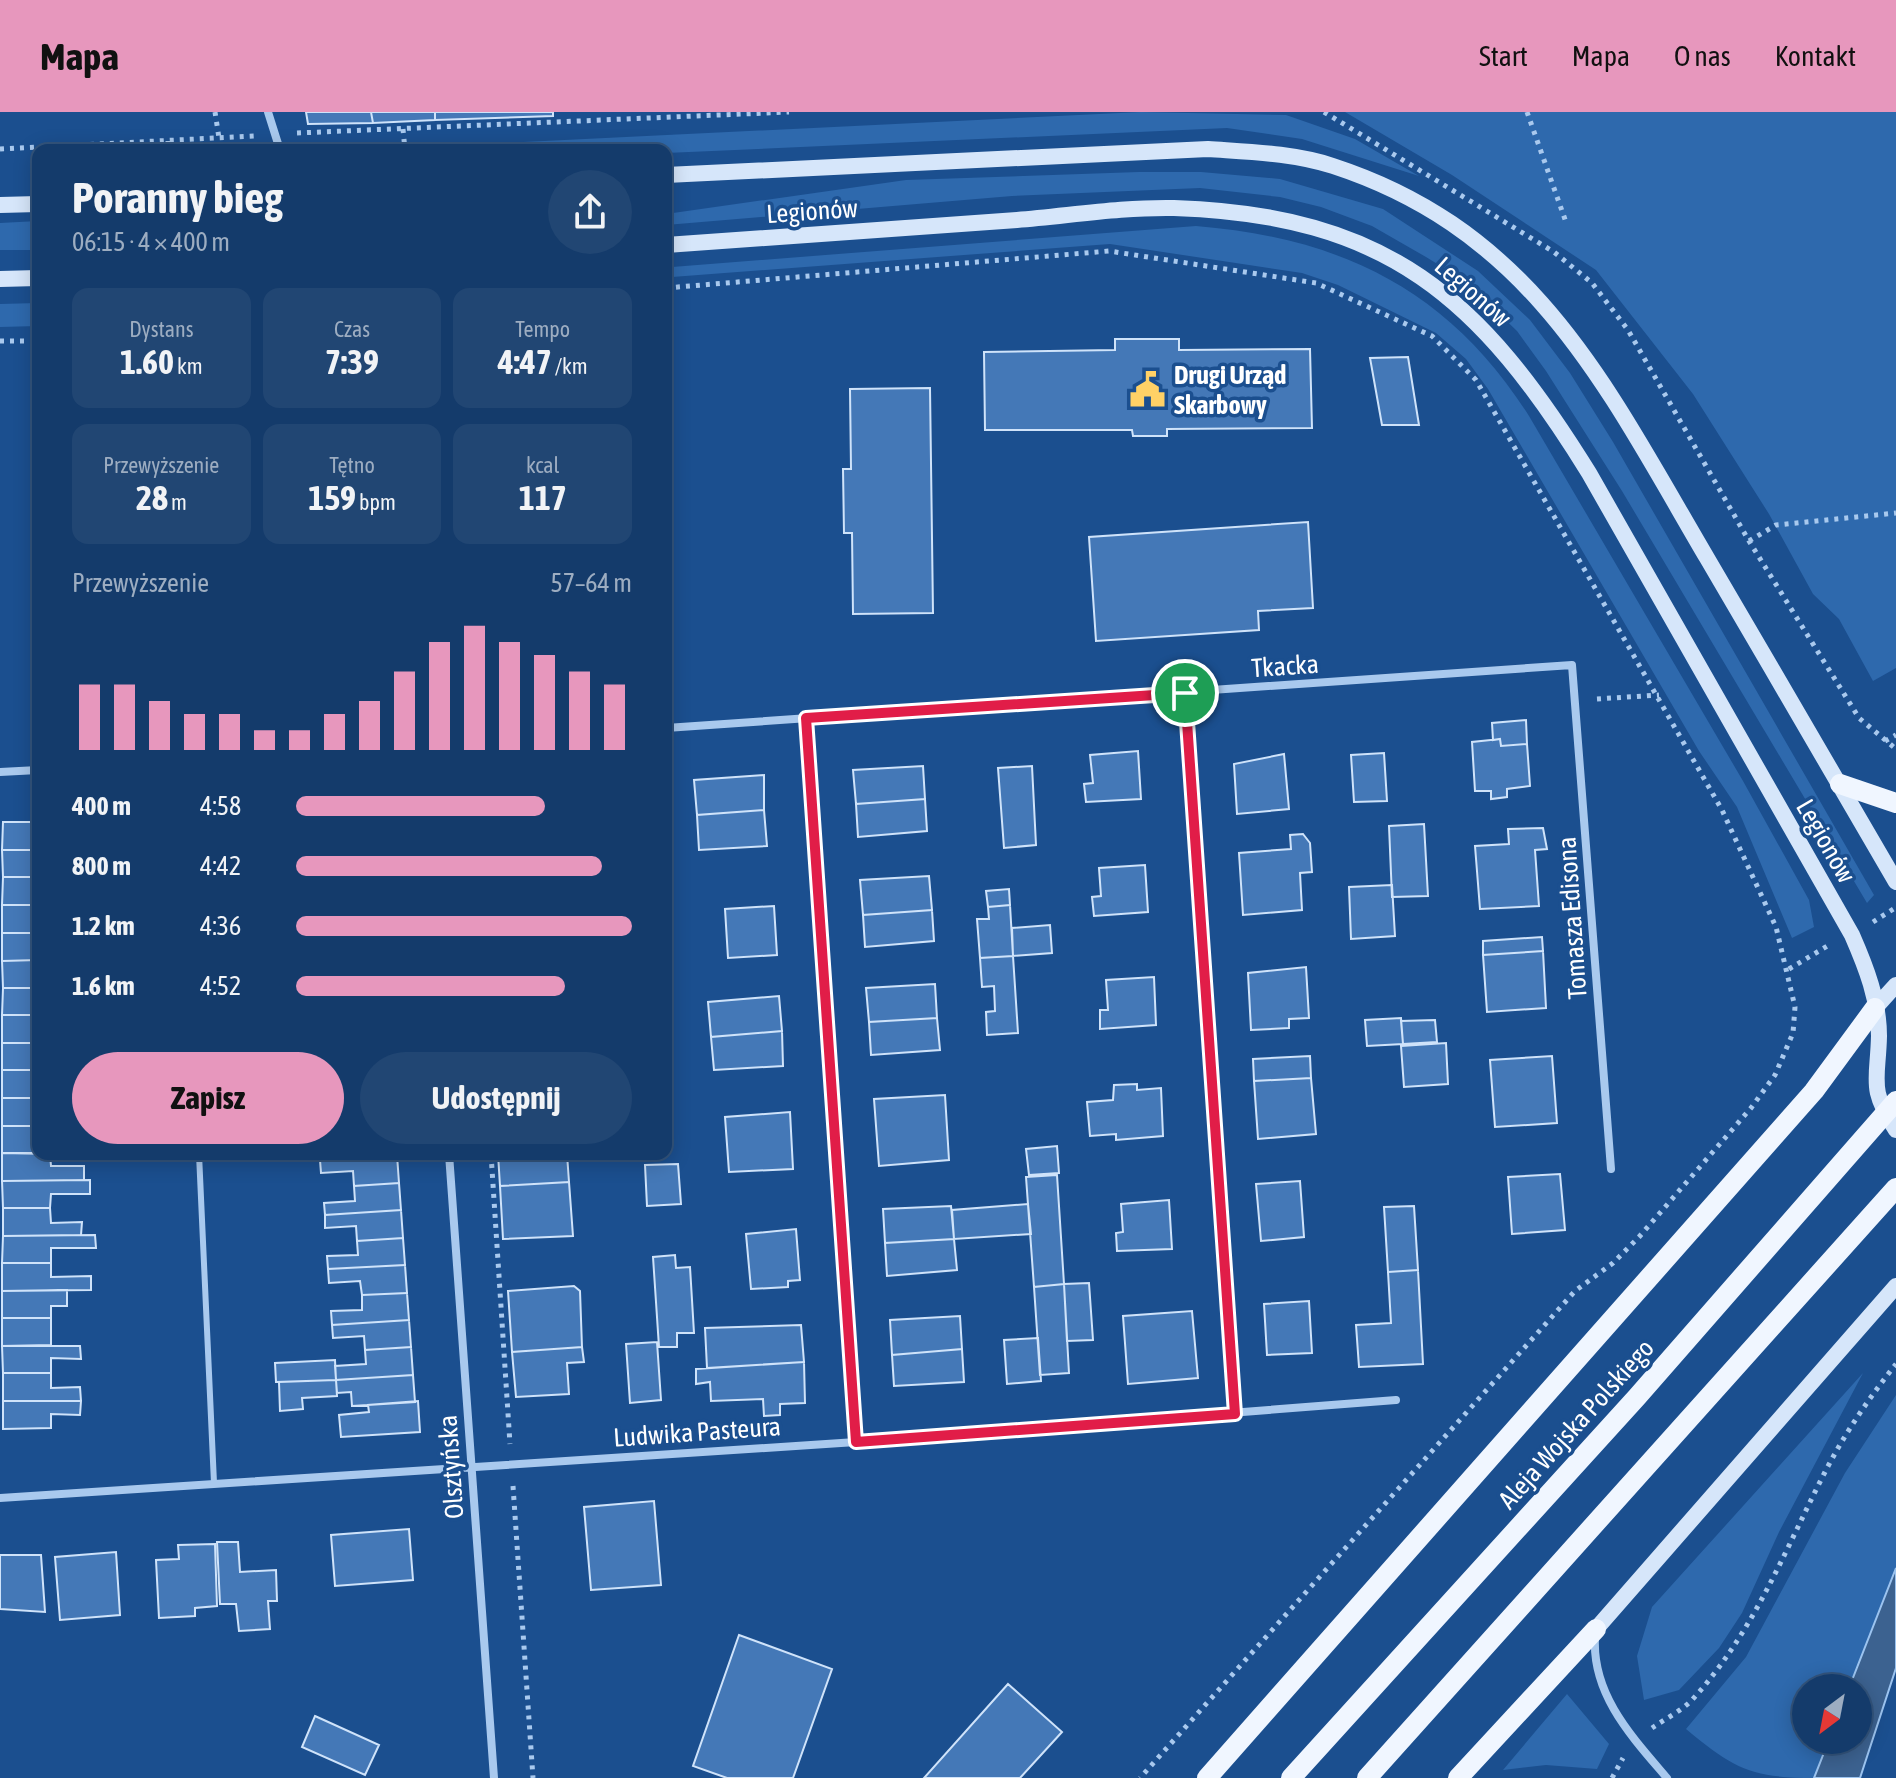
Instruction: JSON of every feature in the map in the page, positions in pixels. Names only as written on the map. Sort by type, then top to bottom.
[{"type":"main road","points":[[1840,784],[1896,803]]},
{"type":"main road","points":[[1207,1778],[1814,1091],[1875,1008]]},
{"type":"main road","name":"Aleja Wojska Polskiego","points":[[1291,1778],[1637,1397],[1896,1101]]},
{"type":"main road","points":[[1367,1778],[1889,1195]]},
{"type":"main road","points":[[1458,1778],[1596,1629]]},
{"type":"street","points":[[268,112],[278,144]]},
{"type":"street","name":"Legionów","points":[[672,175],[1208,149],[1286,155],[1332,166],[1383,186],[1478,241],[1547,305],[1644,451],[1896,882]]},
{"type":"street","points":[[0,205],[32,204]]},
{"type":"street","name":"Legionów","points":[[672,245],[1171,208],[1258,214],[1331,230],[1386,254],[1447,295],[1494,339],[1546,403],[1852,935],[1871,981],[1879,1036],[1874,1071],[1878,1101],[1896,1130]]},
{"type":"street","points":[[0,279],[32,278]]},
{"type":"street","name":"Tkacka","points":[[672,728],[1572,665]]},
{"type":"street","name":"Tomasza Edisona","points":[[1572,665],[1611,1169]]},
{"type":"street","points":[[1185,693],[1235,1414]]},
{"type":"street","points":[[806,718],[856,1442]]},
{"type":"street","points":[[0,772],[32,770]]},
{"type":"street","points":[[1875,1008],[1896,985]]},
{"type":"street","name":"Olsztyńska","points":[[449,1160],[494,1778]]},
{"type":"street","points":[[1667,1778],[1610,1707],[1594,1656],[1596,1629],[1896,1286]]},
{"type":"street","name":"Ludwika Pasteura","points":[[0,1498],[856,1442],[1396,1400]]},
{"type":"lane","points":[[199,1160],[214,1483]]},
{"type":"path","points":[[215,112],[219,138]]},
{"type":"path","points":[[298,133],[789,112]]},
{"type":"path","points":[[1324,112],[1554,252],[1592,283],[1628,330],[1749,541],[1859,718],[1896,749]]},
{"type":"path","points":[[1527,112],[1567,225]]},
{"type":"path","points":[[403,129],[404,144]]},
{"type":"path","points":[[105,144],[227,138]]},
{"type":"path","points":[[0,149],[32,147]]},
{"type":"path","points":[[672,287],[1109,251],[1316,283],[1432,336],[1476,380],[1659,695],[1722,810],[1776,927],[1789,969],[1795,1007],[1793,1033],[1775,1075],[1751,1108],[1639,1237],[1613,1263],[1575,1291],[1480,1394],[1140,1778]]},
{"type":"path","points":[[0,341],[32,341]]},
{"type":"path","points":[[1749,541],[1776,525],[1896,513]]},
{"type":"path","points":[[1576,700],[1659,695]]},
{"type":"path","points":[[1885,741],[1896,735]]},
{"type":"path","points":[[1789,969],[1806,956]]},
{"type":"path","points":[[1662,1721],[1690,1702],[1741,1639],[1781,1567],[1825,1471],[1862,1408],[1896,1364]]},
{"type":"shaded area","points":[[1141,112],[1286,115],[1355,139],[1419,176],[1302,139],[1227,128],[672,153],[672,144],[481,144]]},
{"type":"shaded area","points":[[1345,112],[1896,112],[1896,668],[1873,681],[1839,619],[1813,594],[1769,514],[1693,394],[1596,270],[1452,175]]},
{"type":"shaded area","points":[[1139,172],[1201,172],[1280,179],[1383,209],[1478,271],[1530,320],[1570,373],[1613,442],[1874,895],[1867,903],[1622,491],[1546,371],[1517,331],[1465,281],[1372,226],[1321,207],[1280,197],[1200,188],[1012,196],[672,224],[672,213],[906,180]]},
{"type":"shaded area","points":[[32,221],[32,250],[0,250],[0,223]]},
{"type":"shaded area","points":[[1196,226],[1249,232],[1298,243],[1344,258],[1387,278],[1427,304],[1464,335],[1498,372],[1529,416],[1743,781],[1809,900],[1814,927],[1792,938],[1737,807],[1699,751],[1488,389],[1466,359],[1436,333],[1338,285],[1302,273],[1110,244],[672,277],[672,267]]},
{"type":"shaded area","points":[[32,303],[32,326],[0,327],[0,304]]},
{"type":"shaded area","points":[[1863,1373],[1779,1532],[1742,1613],[1719,1648],[1679,1690],[1644,1700],[1637,1656],[1652,1607]]},
{"type":"shaded area","points":[[1896,1395],[1896,1568],[1854,1674],[1792,1674],[1792,1754],[1823,1754],[1814,1778],[1759,1773],[1731,1762],[1686,1729],[1746,1657],[1845,1473]]},
{"type":"shaded area","points":[[1896,1568],[1896,1668],[1872,1741],[1872,1674],[1854,1674]]},
{"type":"shaded area","points":[[1567,1694],[1609,1744],[1597,1769],[1546,1765],[1503,1770]]},
{"type":"shaded area","points":[[1823,1754],[1868,1754],[1860,1778],[1814,1778]]},
{"type":"building","points":[[306,112],[371,112],[373,123],[308,124]]},
{"type":"building","points":[[371,112],[435,112],[435,120],[373,123]]},
{"type":"building","points":[[435,112],[553,112],[553,116],[435,120]]},
{"type":"building","name":"Drugi Urząd Skarbowy","points":[[1115,339],[1179,339],[1179,350],[1310,349],[1312,428],[1167,429],[1167,436],[1133,436],[1132,430],[985,430],[984,352],[1115,350]]},
{"type":"building","points":[[1408,357],[1419,425],[1382,425],[1370,358]]},
{"type":"building","points":[[930,388],[933,613],[853,614],[852,533],[844,533],[843,469],[851,469],[850,389]]},
{"type":"building","points":[[1308,522],[1313,608],[1258,611],[1259,630],[1096,641],[1089,537]]},
{"type":"building","points":[[1526,720],[1527,744],[1501,746],[1500,739],[1493,740],[1492,723]]},
{"type":"building","points":[[1500,739],[1501,746],[1527,744],[1530,786],[1507,789],[1507,797],[1491,799],[1491,791],[1475,791],[1472,742]]},
{"type":"building","points":[[1138,751],[1141,799],[1086,802],[1084,784],[1093,783],[1090,755]]},
{"type":"building","points":[[1384,753],[1387,801],[1354,802],[1351,755]]},
{"type":"building","points":[[1284,754],[1289,809],[1237,814],[1234,764]]},
{"type":"building","points":[[923,766],[925,799],[856,804],[853,770]]},
{"type":"building","points":[[1032,766],[1036,845],[1004,848],[998,768]]},
{"type":"building","points":[[764,775],[764,810],[697,815],[694,780]]},
{"type":"building","points":[[925,799],[927,831],[858,837],[856,804]]},
{"type":"building","points":[[764,810],[767,846],[699,850],[697,815]]},
{"type":"building","points":[[3,822],[32,822],[32,850],[2,850]]},
{"type":"building","points":[[1424,824],[1428,896],[1392,897],[1389,826]]},
{"type":"building","points":[[1543,828],[1547,849],[1535,850],[1539,906],[1480,909],[1475,846],[1509,844],[1508,829]]},
{"type":"building","points":[[1303,834],[1310,843],[1312,872],[1300,873],[1302,910],[1243,915],[1239,853],[1291,849],[1290,835]]},
{"type":"building","points":[[2,850],[32,850],[32,877],[3,877]]},
{"type":"building","points":[[1145,865],[1148,912],[1094,916],[1092,897],[1101,896],[1099,868]]},
{"type":"building","points":[[929,876],[932,910],[863,915],[860,880]]},
{"type":"building","points":[[3,877],[32,877],[32,905],[2,905]]},
{"type":"building","points":[[1392,885],[1395,936],[1351,939],[1349,887]]},
{"type":"building","points":[[1009,889],[1010,905],[988,907],[986,891]]},
{"type":"building","points":[[2,905],[32,905],[32,933],[2,933]]},
{"type":"building","points":[[1010,905],[1013,956],[980,958],[977,919],[989,919],[988,907]]},
{"type":"building","points":[[774,906],[777,955],[728,958],[725,909]]},
{"type":"building","points":[[932,910],[934,941],[865,947],[863,915]]},
{"type":"building","points":[[1050,925],[1052,953],[1013,956],[1012,928]]},
{"type":"building","points":[[2,933],[32,933],[32,960],[2,961]]},
{"type":"building","points":[[1542,937],[1543,951],[1483,955],[1483,941]]},
{"type":"building","points":[[1543,951],[1546,1008],[1487,1012],[1483,955]]},
{"type":"building","points":[[1013,956],[1018,1033],[987,1035],[986,1012],[995,1011],[994,986],[982,987],[980,958]]},
{"type":"building","points":[[32,960],[32,988],[3,988],[2,961]]},
{"type":"building","points":[[1306,967],[1309,1018],[1289,1019],[1289,1028],[1251,1030],[1248,973]]},
{"type":"building","points":[[1154,977],[1156,1025],[1100,1029],[1100,1010],[1108,1010],[1106,980]]},
{"type":"building","points":[[935,984],[937,1018],[869,1022],[866,988]]},
{"type":"building","points":[[3,988],[32,988],[32,1015],[2,1015]]},
{"type":"building","points":[[779,996],[782,1031],[711,1037],[708,1002]]},
{"type":"building","points":[[2,1015],[32,1015],[32,1043],[2,1043]]},
{"type":"building","points":[[937,1018],[940,1050],[871,1055],[869,1022]]},
{"type":"building","points":[[1401,1018],[1403,1044],[1367,1046],[1365,1020]]},
{"type":"building","points":[[1435,1020],[1437,1042],[1403,1044],[1401,1021]]},
{"type":"building","points":[[782,1031],[783,1066],[714,1070],[711,1037]]},
{"type":"building","points":[[2,1043],[32,1043],[32,1070],[2,1070]]},
{"type":"building","points":[[1446,1043],[1448,1084],[1404,1087],[1401,1046]]},
{"type":"building","points":[[1310,1056],[1311,1078],[1254,1081],[1253,1059]]},
{"type":"building","points":[[1552,1056],[1557,1123],[1495,1127],[1490,1060]]},
{"type":"building","points":[[2,1070],[32,1070],[32,1098],[2,1098]]},
{"type":"building","points":[[1311,1078],[1316,1134],[1258,1139],[1254,1081]]},
{"type":"building","points":[[1137,1084],[1137,1090],[1161,1088],[1163,1136],[1116,1140],[1116,1134],[1090,1136],[1087,1102],[1113,1100],[1114,1085]]},
{"type":"building","points":[[945,1095],[949,1160],[879,1166],[874,1099]]},
{"type":"building","points":[[2,1098],[32,1098],[32,1126],[2,1126]]},
{"type":"building","points":[[790,1112],[793,1169],[729,1172],[725,1117]]},
{"type":"building","points":[[2,1126],[32,1126],[32,1153],[2,1153]]},
{"type":"building","points":[[1057,1146],[1059,1173],[1029,1175],[1026,1149]]},
{"type":"building","points":[[2,1153],[32,1154],[32,1160],[50,1160],[51,1166],[84,1166],[84,1180],[2,1181]]},
{"type":"building","points":[[320,1160],[397,1160],[399,1183],[354,1186],[353,1171],[321,1173]]},
{"type":"building","points":[[498,1160],[567,1160],[569,1182],[500,1186]]},
{"type":"building","points":[[678,1164],[681,1204],[647,1206],[645,1165]]},
{"type":"building","points":[[1560,1174],[1565,1230],[1512,1234],[1508,1177]]},
{"type":"building","points":[[1057,1175],[1064,1284],[1034,1287],[1026,1177]]},
{"type":"building","points":[[90,1180],[90,1194],[51,1194],[50,1208],[3,1208],[2,1181]]},
{"type":"building","points":[[1300,1181],[1304,1237],[1261,1241],[1256,1184]]},
{"type":"building","points":[[569,1182],[573,1236],[503,1239],[500,1186]]},
{"type":"building","points":[[399,1183],[401,1210],[325,1215],[324,1203],[355,1201],[354,1186]]},
{"type":"building","points":[[1169,1200],[1172,1249],[1117,1251],[1116,1233],[1123,1232],[1121,1204]]},
{"type":"building","points":[[1028,1204],[1031,1234],[954,1239],[952,1210]]},
{"type":"building","points":[[951,1206],[954,1239],[885,1243],[883,1209]]},
{"type":"building","points":[[1414,1206],[1418,1270],[1388,1272],[1384,1207]]},
{"type":"building","points":[[3,1208],[50,1208],[51,1223],[82,1222],[81,1235],[3,1236]]},
{"type":"building","points":[[401,1210],[403,1238],[357,1241],[356,1226],[325,1228],[325,1215]]},
{"type":"building","points":[[796,1229],[800,1280],[788,1281],[788,1287],[751,1289],[746,1234]]},
{"type":"building","points":[[95,1235],[96,1248],[51,1248],[51,1263],[2,1263],[3,1236]]},
{"type":"building","points":[[403,1238],[405,1265],[328,1269],[327,1256],[358,1255],[357,1241]]},
{"type":"building","points":[[954,1239],[957,1270],[887,1276],[885,1243]]},
{"type":"building","points":[[675,1255],[676,1268],[690,1267],[694,1333],[677,1333],[677,1347],[659,1347],[653,1257]]},
{"type":"building","points":[[2,1263],[51,1263],[51,1277],[91,1276],[91,1290],[2,1291]]},
{"type":"building","points":[[405,1265],[407,1293],[362,1295],[360,1281],[329,1283],[328,1269]]},
{"type":"building","points":[[1418,1270],[1423,1364],[1359,1367],[1356,1325],[1391,1323],[1388,1272]]},
{"type":"building","points":[[1089,1283],[1093,1340],[1067,1341],[1064,1284]]},
{"type":"building","points":[[1064,1284],[1069,1373],[1040,1375],[1034,1287]]},
{"type":"building","points":[[574,1286],[580,1291],[582,1347],[512,1352],[508,1291]]},
{"type":"building","points":[[67,1290],[67,1306],[51,1306],[51,1318],[2,1318],[2,1291]]},
{"type":"building","points":[[407,1293],[409,1320],[332,1325],[331,1311],[362,1310],[362,1295]]},
{"type":"building","points":[[1309,1301],[1312,1353],[1267,1355],[1264,1304]]},
{"type":"building","points":[[1192,1311],[1198,1378],[1128,1384],[1123,1316]]},
{"type":"building","points":[[960,1316],[962,1349],[892,1355],[890,1320]]},
{"type":"building","points":[[2,1318],[51,1318],[51,1345],[2,1346]]},
{"type":"building","points":[[409,1320],[411,1347],[365,1350],[364,1336],[333,1338],[332,1325]]},
{"type":"building","points":[[801,1325],[804,1362],[707,1368],[705,1328]]},
{"type":"building","points":[[1038,1338],[1041,1381],[1007,1384],[1004,1340]]},
{"type":"building","points":[[657,1342],[661,1400],[630,1403],[626,1344]]},
{"type":"building","points":[[2,1346],[80,1346],[81,1359],[51,1358],[51,1373],[3,1373]]},
{"type":"building","points":[[411,1347],[413,1375],[336,1380],[335,1366],[366,1364],[365,1350]]},
{"type":"building","points":[[582,1347],[584,1362],[567,1363],[569,1394],[516,1397],[512,1352]]},
{"type":"building","points":[[962,1349],[964,1382],[894,1386],[892,1355]]},
{"type":"building","points":[[335,1360],[336,1380],[276,1382],[275,1363]]},
{"type":"building","points":[[804,1362],[805,1403],[780,1404],[780,1415],[764,1416],[763,1399],[711,1401],[710,1382],[696,1384],[696,1369]]},
{"type":"building","points":[[3,1373],[51,1373],[51,1388],[80,1387],[81,1401],[3,1401]]},
{"type":"building","points":[[413,1375],[415,1402],[352,1406],[351,1392],[337,1393],[336,1380]]},
{"type":"building","points":[[336,1380],[337,1396],[302,1398],[303,1409],[280,1411],[279,1382]]},
{"type":"building","points":[[3,1401],[81,1401],[80,1415],[51,1414],[51,1428],[3,1429]]},
{"type":"building","points":[[418,1401],[420,1432],[341,1437],[339,1415],[369,1412],[368,1405]]},
{"type":"building","points":[[654,1501],[661,1585],[591,1590],[584,1507]]},
{"type":"building","points":[[409,1529],[413,1580],[335,1586],[331,1535]]},
{"type":"building","points":[[217,1542],[238,1542],[240,1572],[276,1570],[277,1601],[268,1601],[270,1629],[239,1631],[236,1604],[220,1604]]},
{"type":"building","points":[[215,1544],[217,1606],[195,1608],[195,1616],[159,1618],[156,1560],[179,1559],[178,1545]]},
{"type":"building","points":[[116,1552],[120,1615],[60,1620],[55,1557]]},
{"type":"building","points":[[0,1555],[41,1555],[45,1612],[0,1609]]},
{"type":"building","points":[[739,1635],[832,1669],[793,1778],[727,1778],[693,1766]]},
{"type":"building","points":[[1008,1684],[1062,1732],[1020,1778],[924,1778]]},
{"type":"building","points":[[315,1716],[379,1745],[365,1775],[302,1747]]},
{"type":"place","name":"Drugi Urząd Skarbowy","points":[[1148,390]]},
{"type":"route","points":[[1185,693],[1235,1414],[856,1442],[806,718],[1185,693]]}]
